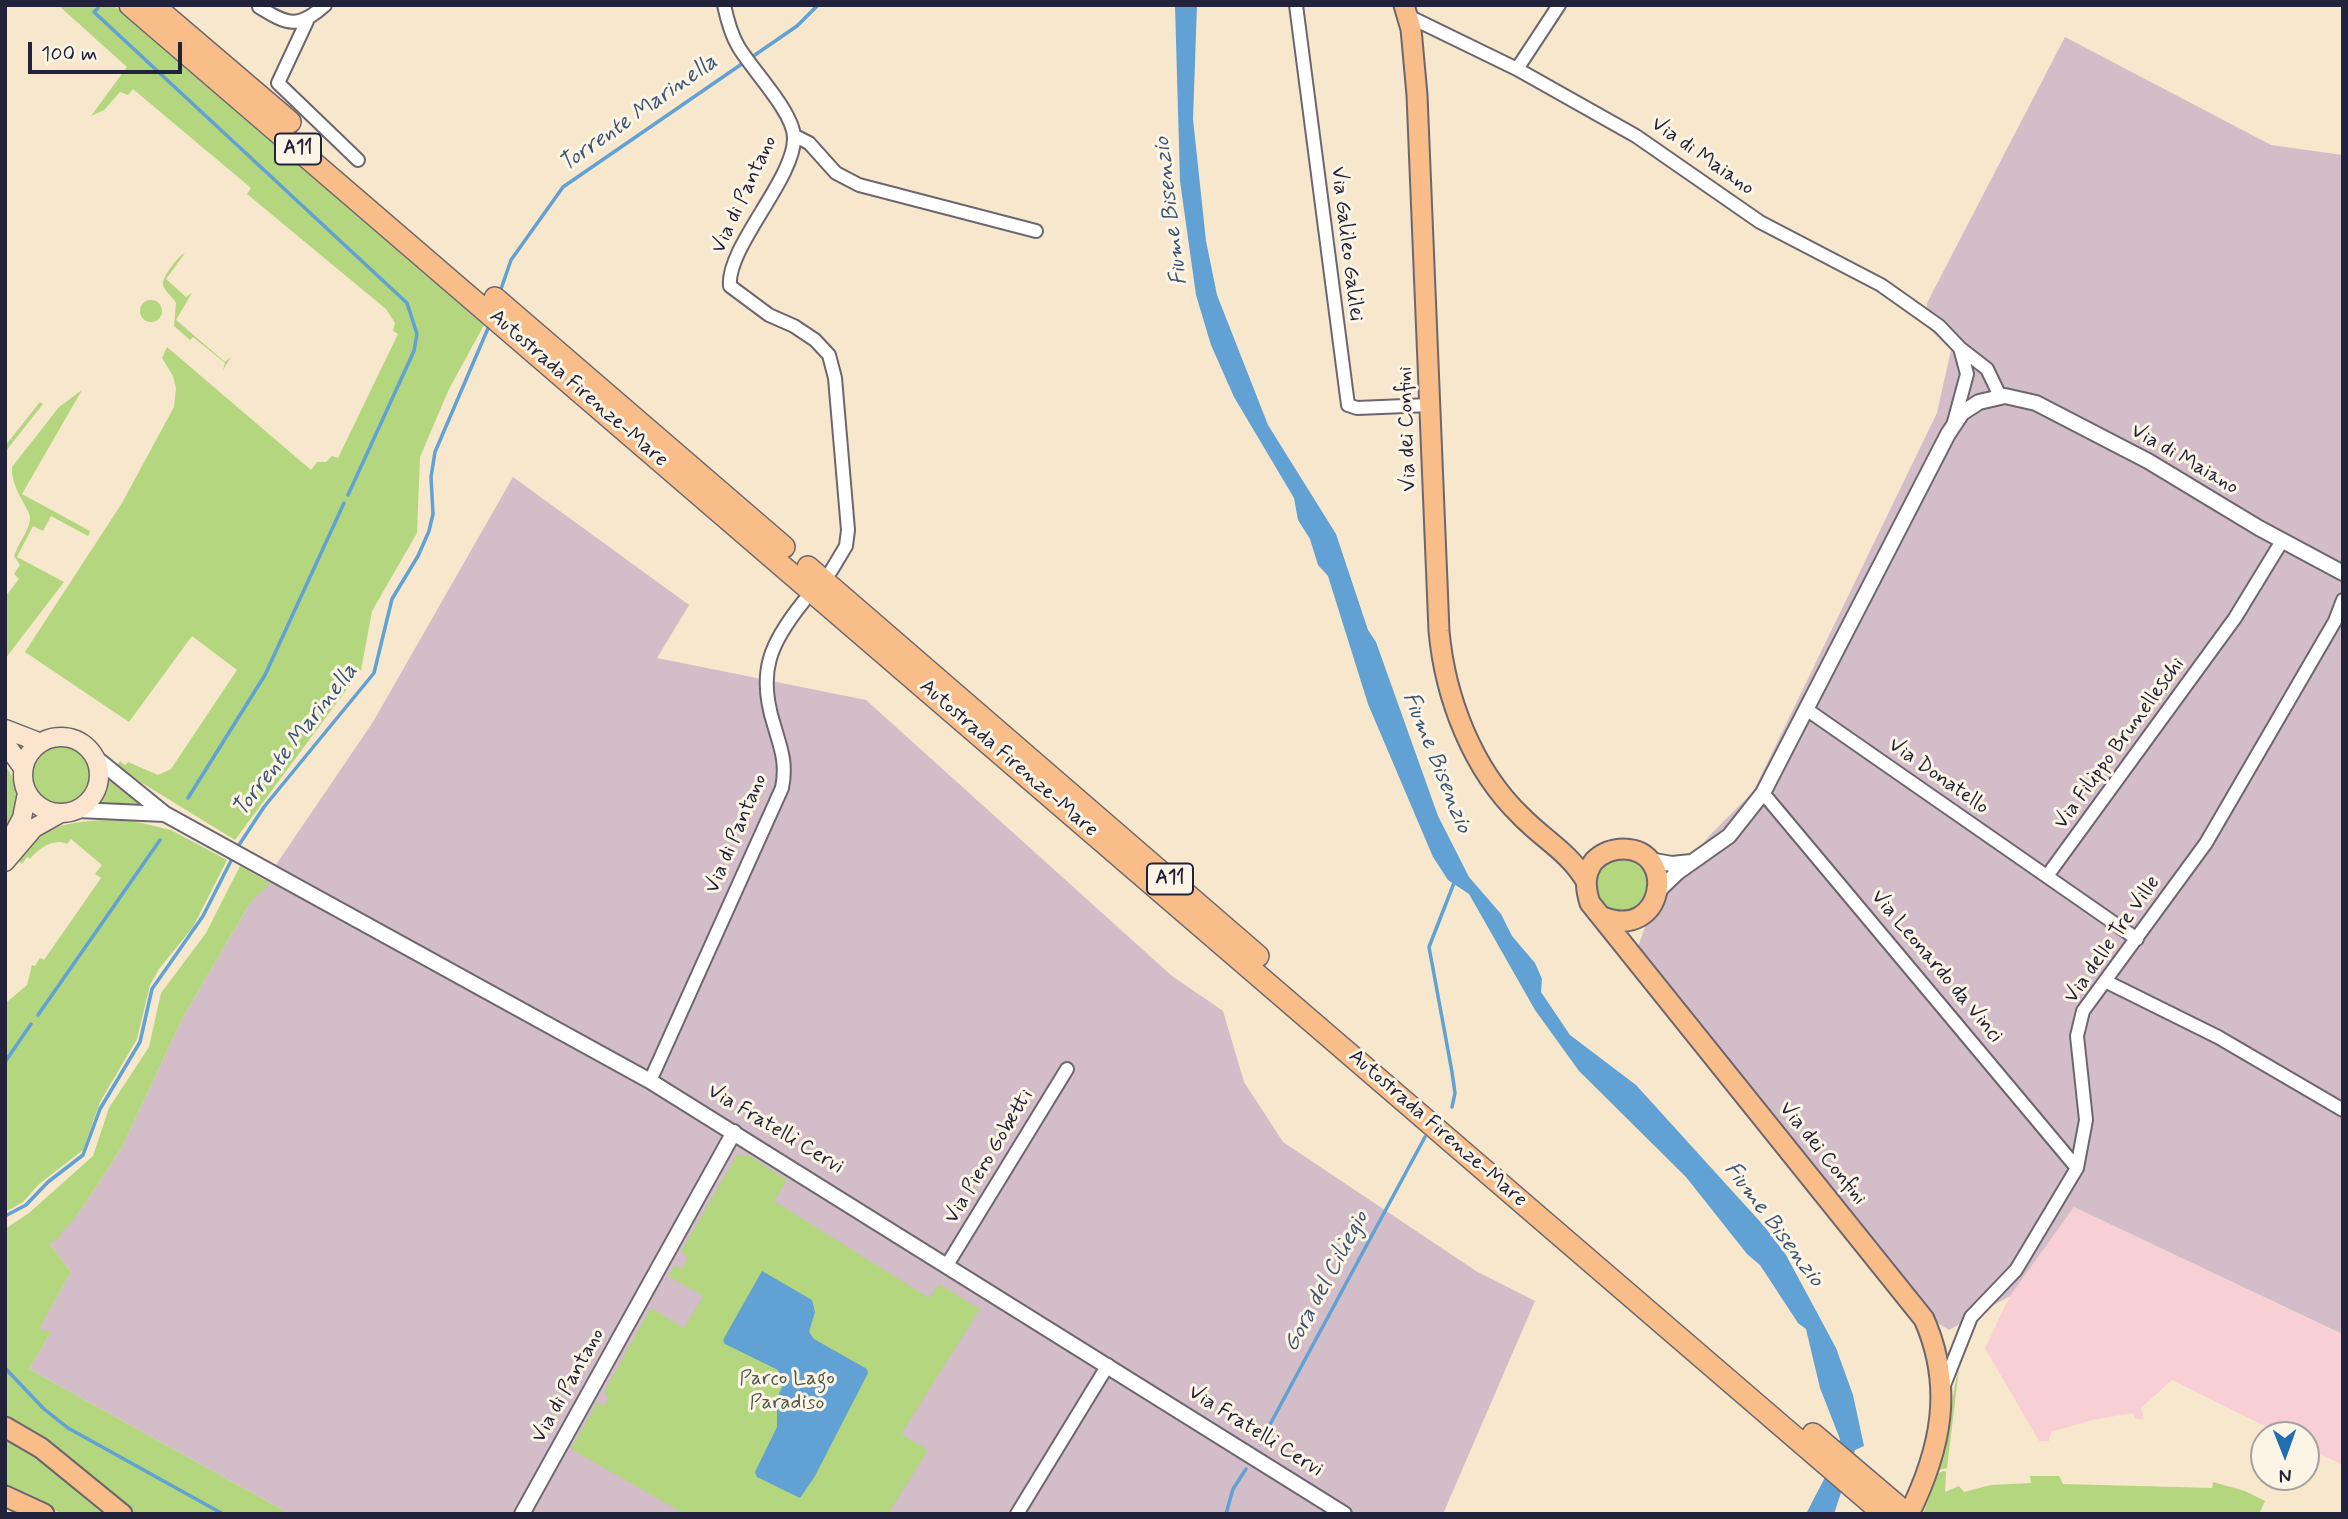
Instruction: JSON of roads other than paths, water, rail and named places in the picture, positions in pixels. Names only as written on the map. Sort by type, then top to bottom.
[{"type":"highway","name":"Autostrada Firenze-Mare","points":[[130,5],[468,284]]},
{"type":"highway","name":"Autostrada Firenze-Mare","points":[[153,5],[508,319],[1828,1456],[1900,1512]]},
{"type":"main road","name":"Via dei Confini","points":[[1406,10],[1417,94],[1439,631],[1445,672],[1470,743],[1503,797],[1532,827],[1569,856],[1586,881],[1590,903],[1914,1303],[1932,1336],[1943,1388],[1938,1442],[1900,1512]]},
{"type":"main road","name":"Via Fratelli Cervi","points":[[5,729],[41,743],[49,737],[69,737],[86,746],[96,758]]},
{"type":"main road","points":[[5,743],[23,768],[27,793],[22,818],[5,848]]},
{"type":"main road","points":[[23,768],[31,752],[41,743]]},
{"type":"main road","points":[[78,810],[95,793],[100,779],[96,758]]},
{"type":"main road","points":[[27,793],[40,808],[58,814]]},
{"type":"main road","name":"Via Fratelli Cervi","points":[[58,814],[78,810]]},
{"type":"main road","points":[[5,862],[34,828],[58,814]]},
{"type":"main road","name":"Via dei Confini","points":[[1532,827],[1566,846],[1601,855],[1625,849],[1640,853],[1649,860]]},
{"type":"main road","points":[[1586,881],[1590,868],[1601,855]]},
{"type":"main road","points":[[1638,962],[1633,937],[1640,917],[1652,905],[1658,891],[1657,875],[1649,860]]},
{"type":"main road","points":[[1603,916],[1618,921],[1640,917]]},
{"type":"main road","points":[[5,1427],[41,1448],[122,1514]]},
{"type":"main road","points":[[5,1496],[44,1514]]},
{"type":"street","points":[[325,5],[307,21],[278,83],[358,160]]},
{"type":"street","name":"Via di Pantano","points":[[724,5],[737,46],[787,118],[794,136],[790,156],[740,252],[729,281],[734,290],[769,315],[794,326],[815,340],[829,355],[835,378],[848,530],[846,546],[831,571]]},
{"type":"street","name":"Via Galileo Galilei","points":[[1296,5],[1348,405],[1357,408],[1430,405]]},
{"type":"street","points":[[1517,69],[1559,5]]},
{"type":"street","points":[[259,7],[291,23],[307,21]]},
{"type":"street","name":"Via di Maiano","points":[[1406,10],[1636,136],[1682,166],[1713,192],[1760,222],[1881,285],[1939,326],[1960,348],[1990,372],[2000,396]]},
{"type":"street","points":[[794,136],[809,143],[836,173],[859,185],[1036,231]]},
{"type":"street","points":[[1960,348],[1979,402]]},
{"type":"street","points":[[1658,891],[1739,827],[1763,793],[1953,427],[1967,374]]},
{"type":"street","points":[[1953,427],[1981,409],[1997,404],[2000,396]]},
{"type":"street","name":"Via di Maiano","points":[[1953,427],[1962,413],[1979,402],[2000,396],[2044,406],[2148,461],[2282,541],[2343,573]]},
{"type":"street","name":"Via Filippo Brunelleschi","points":[[2047,876],[2235,618],[2282,541]]},
{"type":"street","name":"Via delle Tre Ville","points":[[1943,1388],[1972,1317],[2016,1270],[2077,1168],[2084,1140],[2086,1111],[2077,1029],[2084,1010],[2206,843],[2339,618],[2343,600]]},
{"type":"street","name":"Via di Pantano","points":[[650,1081],[782,789],[786,765],[768,705],[768,662],[775,641],[804,601]]},
{"type":"street","name":"Via Donatello","points":[[1806,709],[2047,876]]},
{"type":"street","name":"Via Fratelli Cervi","points":[[96,758],[165,814],[650,1081],[1344,1514]]},
{"type":"street","name":"Via Leonardo da Vinci","points":[[1763,793],[2077,1168]]},
{"type":"street","name":"Via Fratelli Cervi","points":[[78,810],[165,814]]},
{"type":"street","points":[[1649,860],[1672,863],[1696,861]]},
{"type":"street","points":[[2047,876],[2137,939]]},
{"type":"street","points":[[2105,981],[2218,1037],[2343,1110]]},
{"type":"street","name":"Via Piero Gobetti","points":[[947,1265],[1067,1069]]},
{"type":"street","name":"Via di Pantano","points":[[522,1514],[734,1132]]},
{"type":"street","points":[[1017,1514],[1108,1365]]},
{"type":"water","points":[[1175,5],[1197,5],[1193,119],[1206,241],[1217,295],[1268,425],[1336,534],[1368,630],[1376,642],[1438,816],[1469,877],[1501,914],[1512,936],[1535,963],[1542,979],[1541,992],[1570,1035],[1636,1085],[1764,1226],[1786,1255],[1836,1348],[1853,1395],[1864,1446],[1855,1450],[1834,1514],[1806,1514],[1835,1458],[1840,1439],[1820,1388],[1806,1329],[1798,1323],[1760,1265],[1747,1254],[1686,1177],[1579,1071],[1535,1010],[1469,894],[1448,880],[1433,857],[1368,704],[1328,576],[1318,565],[1310,539],[1298,520],[1294,498],[1234,397],[1211,345],[1196,295],[1180,181]]},
{"type":"water","points":[[762,1271],[812,1300],[815,1312],[809,1332],[814,1339],[867,1369],[868,1373],[815,1476],[800,1498],[757,1477],[755,1472],[777,1427],[777,1398],[784,1383],[778,1370],[725,1344],[723,1340]]},
{"type":"waterway","name":"Torrente Marinella","points":[[500,292],[511,260],[563,187],[797,26],[818,5]]},
{"type":"waterway","points":[[98,8],[94,12],[407,303],[417,334],[414,351],[348,495]]},
{"type":"waterway","name":"Torrente Marinella","points":[[237,848],[264,807],[374,673],[392,599],[418,556],[429,531],[433,514],[431,477],[435,452],[489,326]]},
{"type":"waterway","points":[[188,798],[265,675],[344,503]]},
{"type":"waterway","points":[[38,1015],[160,840]]},
{"type":"waterway","name":"Torrente Marinella","points":[[5,1216],[26,1205],[48,1182],[83,1155],[100,1109],[140,1042],[152,989],[203,916],[234,855]]},
{"type":"waterway","name":"Gora del Ciliegio","points":[[1452,1107],[1455,1093],[1452,1072],[1429,947],[1454,883]]},
{"type":"waterway","points":[[5,1062],[31,1024]]},
{"type":"waterway","name":"Gora del Ciliegio","points":[[1260,1443],[1425,1137]]},
{"type":"waterway","points":[[5,1368],[44,1409],[68,1428],[223,1514]]},
{"type":"waterway","name":"Gora del Ciliegio","points":[[1226,1514],[1233,1489],[1246,1469]]},
{"type":"water label","name":"Fiume Bisenzio","points":[[1172,211]]},
{"type":"water label","name":"Fiume Bisenzio","points":[[1436,763]]},
{"type":"water label","name":"Fiume Bisenzio","points":[[1773,1225]]},
{"type":"park label","name":"Parco Lago Paradiso","points":[[787,1392]]}]
